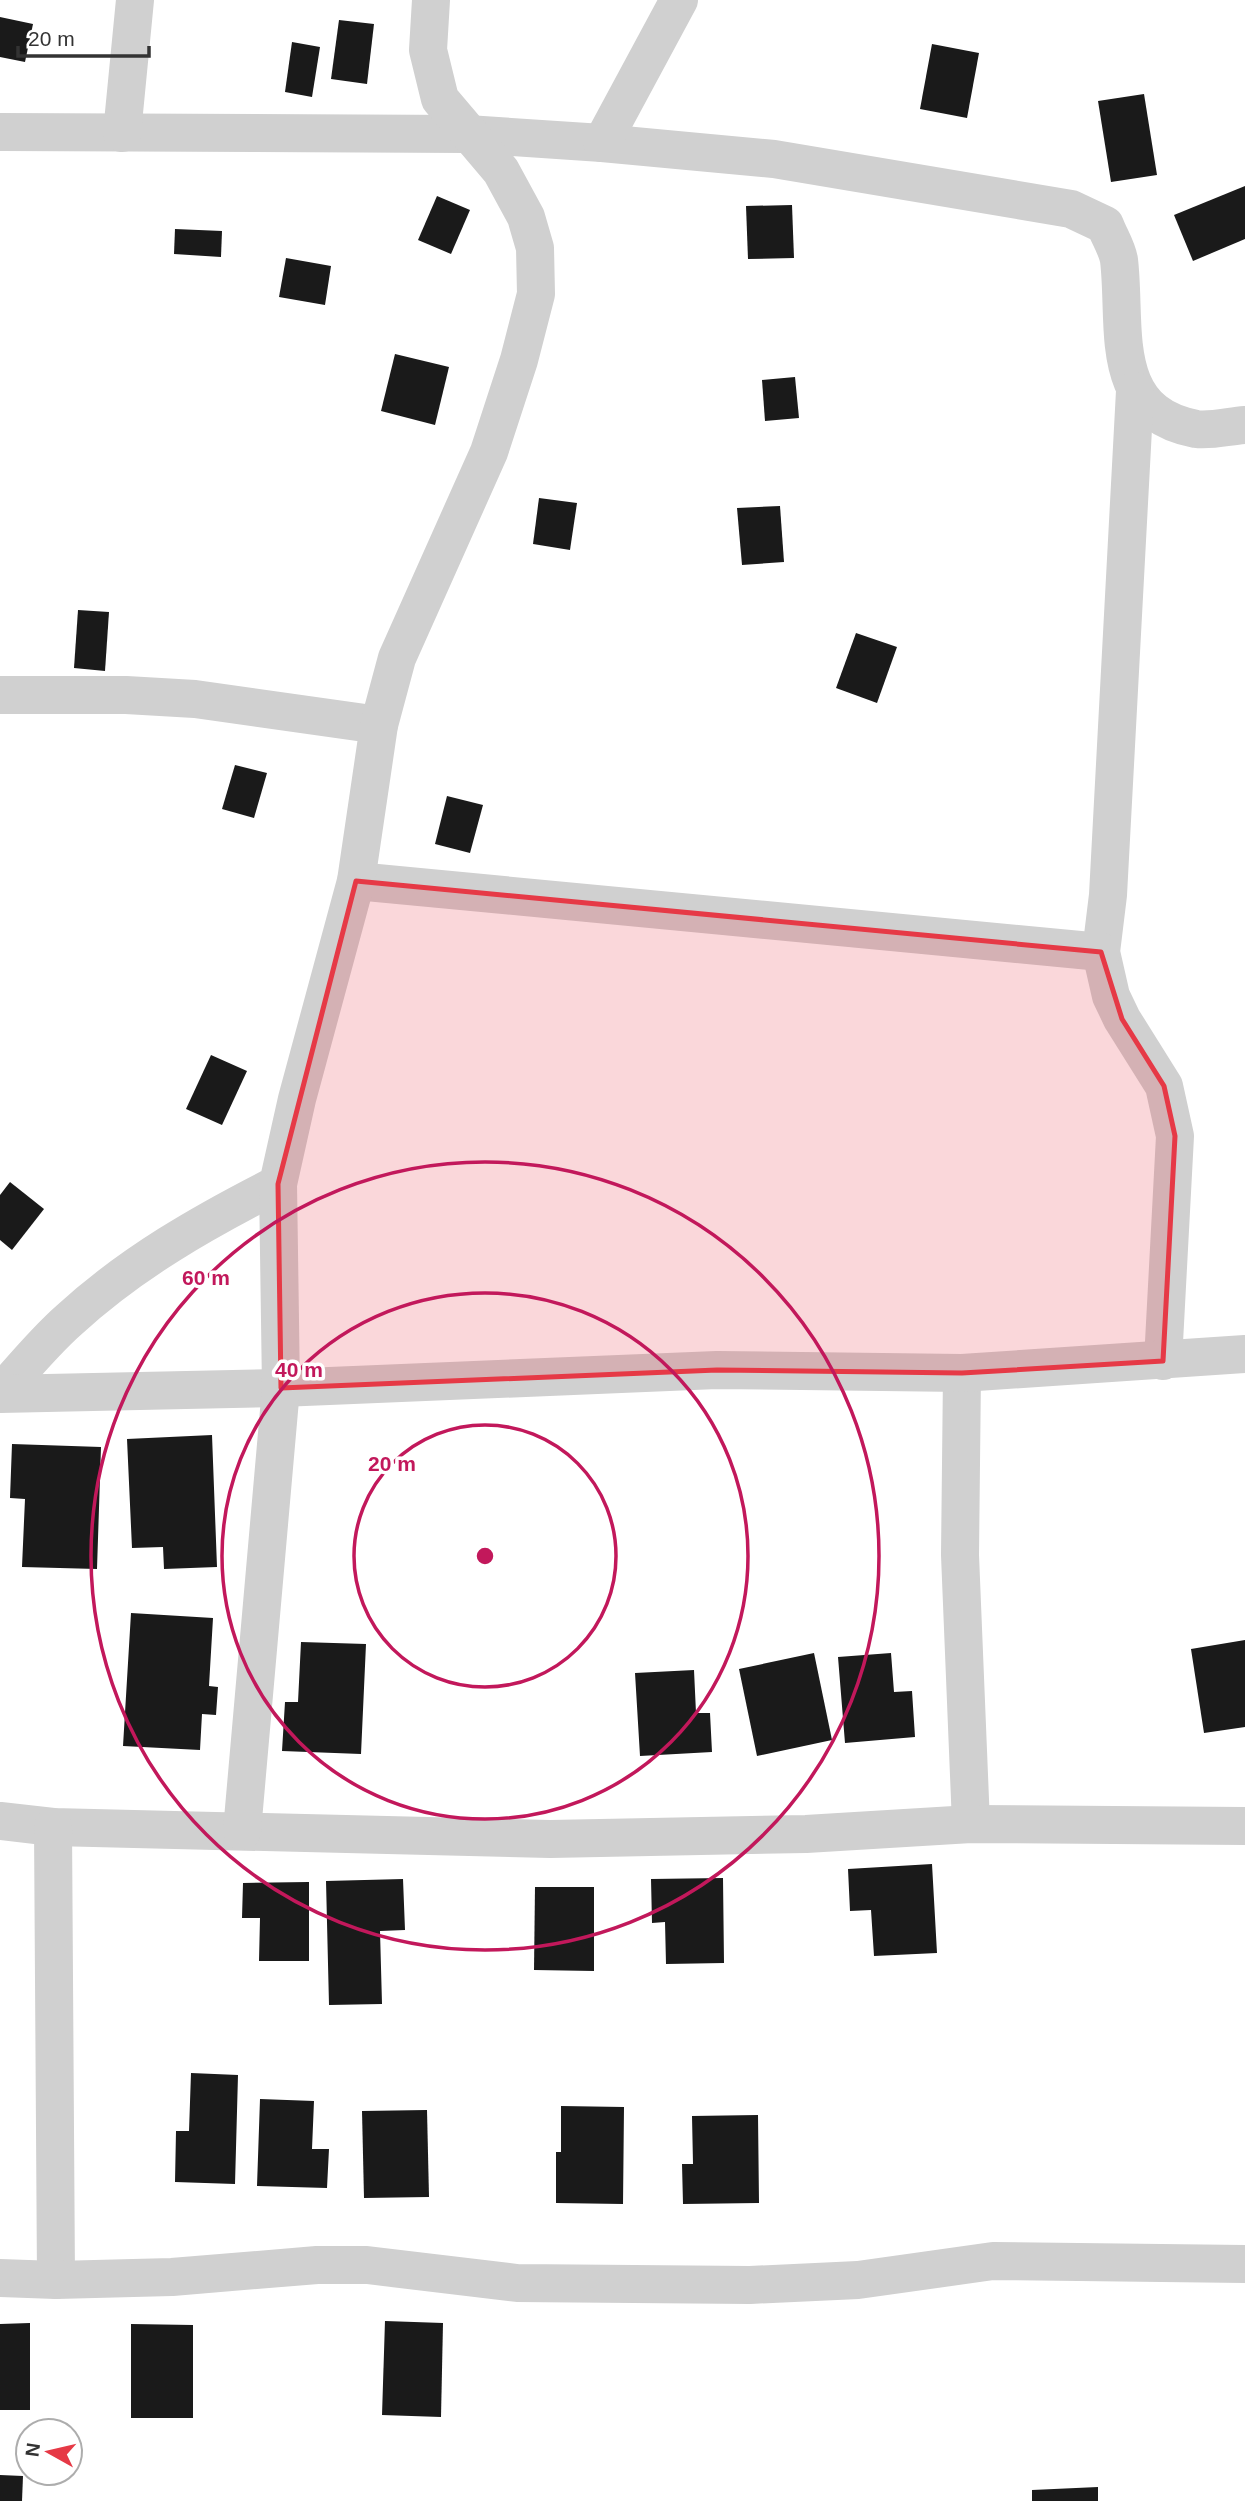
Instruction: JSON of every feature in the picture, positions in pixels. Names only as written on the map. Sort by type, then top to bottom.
[{"type":"street","points":[[122,132],[135,0]]},
{"type":"street","points":[[242,1831],[281,1388],[278,1184],[297,1098],[356,881],[379,725],[397,658],[489,452],[519,360],[536,294],[536,248],[526,217],[501,171],[440,100],[428,50],[431,0]]},
{"type":"street","points":[[602,143],[679,0]]},
{"type":"street","points":[[0,132],[467,134],[602,143],[774,159],[1071,209],[1105,225],[1118,257],[1123,358],[1135,391],[1111,853],[1101,952],[1111,996],[1122,1019],[1164,1086],[1175,1136],[1163,1361]]},
{"type":"street","points":[[1135,391],[1160,415],[1198,429],[1245,425]]},
{"type":"street","points":[[0,695],[195,699],[379,725]]},
{"type":"street","points":[[356,881],[1101,952]]},
{"type":"street","points":[[0,1394],[68,1320],[134,1267],[200,1224],[278,1184]]},
{"type":"street","points":[[0,1394],[281,1388],[717,1370],[962,1373],[1245,1354]]},
{"type":"street","points":[[962,1373],[960,1555],[971,1824]]},
{"type":"street","points":[[0,1821],[53,1827],[550,1839],[806,1833],[971,1824],[1245,1826]]},
{"type":"street","points":[[53,1827],[56,2280]]},
{"type":"street","points":[[0,2278],[56,2280],[366,2265],[517,2283],[750,2285],[858,2280],[993,2261],[1245,2264]]},
{"type":"highlighted area","points":[[356,881],[1101,952],[1122,1019],[1164,1086],[1175,1136],[1163,1361],[962,1373],[717,1370],[281,1388],[278,1184]]},
{"type":"building","points":[[0,17],[33,24],[25,62],[0,57]]},
{"type":"building","points":[[339,20],[374,24],[367,84],[331,79]]},
{"type":"building","points":[[292,42],[320,47],[312,97],[285,92]]},
{"type":"building","points":[[932,44],[979,53],[967,118],[920,109]]},
{"type":"building","points":[[1144,94],[1157,175],[1111,182],[1098,101]]},
{"type":"building","points":[[1245,186],[1245,239],[1193,261],[1174,215]]},
{"type":"building","points":[[437,196],[470,210],[451,254],[418,240]]},
{"type":"building","points":[[792,205],[794,258],[748,259],[746,206]]},
{"type":"building","points":[[175,229],[222,231],[221,257],[174,254]]},
{"type":"building","points":[[286,258],[331,266],[325,305],[279,297]]},
{"type":"building","points":[[395,354],[449,367],[435,425],[381,411]]},
{"type":"building","points":[[795,377],[799,418],[765,421],[762,380]]},
{"type":"building","points":[[539,498],[577,503],[570,550],[533,544]]},
{"type":"building","points":[[780,506],[784,562],[742,565],[737,508]]},
{"type":"building","points":[[78,610],[109,612],[105,671],[74,668]]},
{"type":"building","points":[[856,633],[897,647],[877,703],[836,688]]},
{"type":"building","points":[[235,765],[267,773],[254,818],[222,809]]},
{"type":"building","points":[[447,796],[483,805],[470,853],[435,844]]},
{"type":"building","points":[[211,1055],[247,1071],[222,1125],[186,1109]]},
{"type":"building","points":[[10,1182],[44,1209],[12,1250],[0,1240],[0,1195]]},
{"type":"building","points":[[212,1435],[217,1567],[164,1569],[163,1547],[132,1548],[127,1439]]},
{"type":"building","points":[[12,1444],[101,1447],[97,1569],[22,1567],[25,1499],[10,1498]]},
{"type":"building","points":[[131,1613],[213,1618],[209,1686],[218,1687],[216,1715],[202,1714],[200,1750],[123,1746]]},
{"type":"building","points":[[1245,1640],[1245,1727],[1204,1733],[1191,1649]]},
{"type":"building","points":[[301,1642],[366,1644],[361,1754],[282,1751],[285,1702],[298,1702]]},
{"type":"building","points":[[814,1653],[832,1740],[757,1756],[739,1669]]},
{"type":"building","points":[[891,1653],[894,1692],[912,1691],[915,1737],[845,1743],[838,1657]]},
{"type":"building","points":[[694,1670],[696,1713],[710,1713],[712,1752],[640,1756],[635,1673]]},
{"type":"building","points":[[932,1864],[937,1953],[874,1956],[871,1910],[850,1911],[848,1869]]},
{"type":"building","points":[[723,1878],[724,1963],[666,1964],[665,1922],[652,1923],[651,1879]]},
{"type":"building","points":[[403,1879],[405,1930],[380,1931],[382,2004],[329,2005],[326,1881]]},
{"type":"building","points":[[309,1882],[309,1961],[259,1961],[260,1918],[242,1918],[243,1883]]},
{"type":"building","points":[[535,1887],[594,1887],[594,1971],[534,1970]]},
{"type":"building","points":[[191,2073],[238,2075],[235,2184],[175,2182],[176,2131],[189,2131]]},
{"type":"building","points":[[260,2099],[314,2101],[312,2149],[329,2149],[327,2188],[257,2186]]},
{"type":"building","points":[[561,2106],[624,2107],[623,2204],[556,2203],[556,2152],[561,2152]]},
{"type":"building","points":[[427,2110],[429,2197],[364,2198],[362,2111]]},
{"type":"building","points":[[758,2115],[759,2203],[683,2204],[682,2164],[693,2164],[692,2116]]},
{"type":"building","points":[[385,2321],[443,2323],[441,2417],[382,2415]]},
{"type":"building","points":[[30,2323],[30,2410],[0,2410],[0,2324]]},
{"type":"building","points":[[131,2324],[193,2325],[193,2418],[131,2418]]},
{"type":"building","points":[[0,2475],[14,2476],[14,2487],[23,2487],[22,2501],[0,2501]]},
{"type":"building","points":[[1098,2487],[1098,2501],[1032,2501],[1032,2490]]}]
